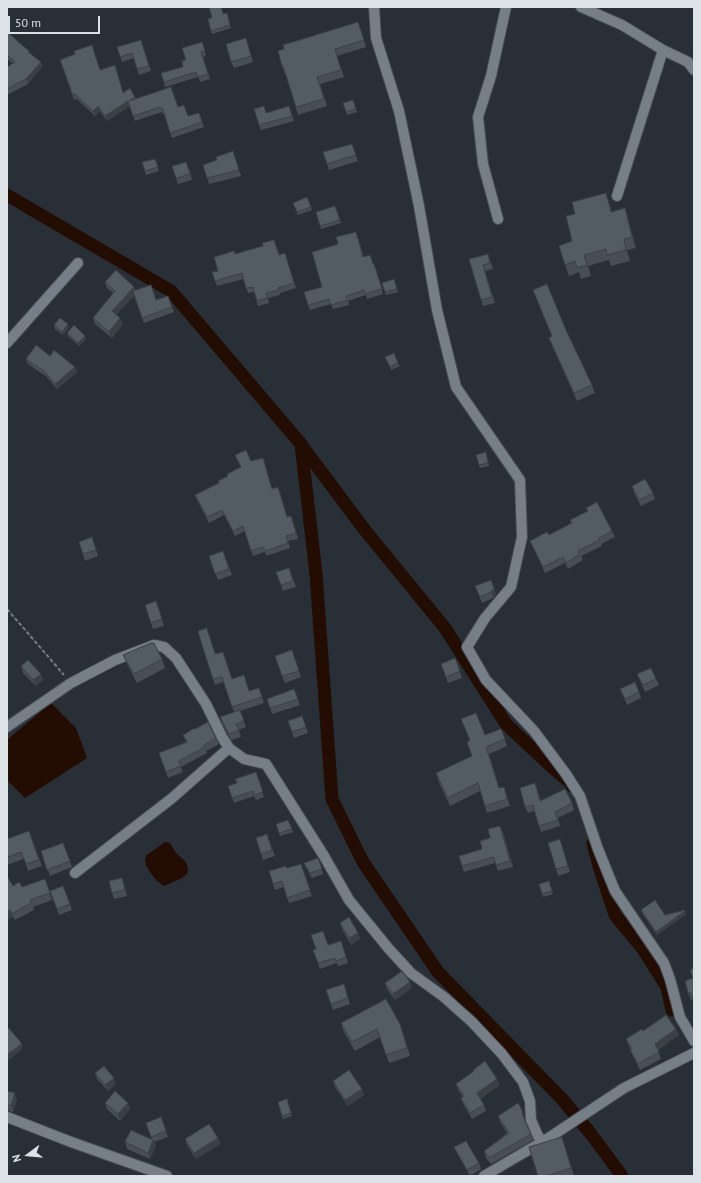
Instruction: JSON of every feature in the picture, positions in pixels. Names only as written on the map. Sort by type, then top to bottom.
[{"type":"street","points":[[374,7],[376,38],[399,111],[419,206],[437,310],[456,387],[520,480],[522,537],[511,587],[485,618],[467,647],[486,680],[534,731],[566,774],[580,796],[598,849],[615,891],[664,963],[670,979],[680,1017],[694,1041]]},
{"type":"street","points":[[498,219],[483,164],[478,117],[491,76],[506,7]]},
{"type":"street","points":[[580,7],[622,25],[663,50],[692,65]]},
{"type":"street","points":[[617,196],[663,50]]},
{"type":"street","points":[[7,343],[78,262]]},
{"type":"street","points":[[7,727],[71,683],[115,660],[154,645],[164,647],[176,658],[206,704],[229,748],[244,759],[266,764],[324,856],[349,900],[389,949],[411,973],[444,996],[472,1022],[502,1054],[523,1082],[530,1101],[532,1120],[538,1136],[545,1140]]},
{"type":"street","points":[[75,873],[171,799],[229,748]]},
{"type":"street","points":[[484,1176],[545,1140],[624,1088],[694,1053]]},
{"type":"street","points":[[7,1117],[71,1142],[167,1176]]},
{"type":"path","points":[[7,609],[71,683]]},
{"type":"shaded area","points":[[51,703],[76,728],[87,758],[25,798],[7,780],[7,740]]},
{"type":"shaded area","points":[[165,842],[170,843],[176,853],[186,862],[188,869],[187,874],[182,878],[164,886],[156,880],[150,872],[145,860],[147,855]]},
{"type":"building","points":[[209,7],[221,7],[223,14],[227,13],[230,25],[211,31],[208,19],[212,18]]},
{"type":"building","points":[[358,22],[364,40],[335,49],[341,70],[317,77],[324,99],[296,107],[278,51],[284,49],[283,45]]},
{"type":"building","points":[[7,32],[41,62],[26,79],[7,89],[7,67],[15,62],[7,55]]},
{"type":"building","points":[[246,38],[251,56],[231,62],[226,44]]},
{"type":"building","points":[[141,40],[149,66],[137,69],[132,53],[120,57],[117,47]]},
{"type":"building","points":[[202,42],[205,51],[201,52],[208,74],[198,77],[196,72],[164,82],[161,73],[183,67],[182,61],[186,60],[182,48]]},
{"type":"building","points":[[92,45],[100,70],[115,65],[123,93],[130,88],[135,97],[129,101],[171,87],[178,107],[184,105],[188,116],[199,113],[202,122],[170,133],[163,109],[160,107],[133,116],[128,101],[105,116],[98,106],[93,111],[75,94],[73,95],[60,60],[75,54],[74,51]]},
{"type":"building","points":[[353,100],[356,109],[346,112],[343,103]]},
{"type":"building","points":[[264,106],[266,113],[289,106],[292,116],[259,125],[254,109]]},
{"type":"building","points":[[352,144],[356,155],[327,164],[323,152]]},
{"type":"building","points":[[233,151],[239,170],[207,178],[203,165],[217,160],[216,157]]},
{"type":"building","points":[[155,159],[158,167],[145,171],[142,162]]},
{"type":"building","points":[[186,162],[190,174],[176,178],[172,166]]},
{"type":"building","points":[[606,193],[611,212],[625,208],[632,237],[624,239],[626,250],[607,255],[606,249],[584,255],[587,265],[577,268],[575,261],[565,265],[559,246],[572,241],[566,216],[575,214],[572,202]]},
{"type":"building","points":[[307,197],[311,207],[297,212],[293,203]]},
{"type":"building","points":[[335,206],[340,220],[320,226],[316,212]]},
{"type":"building","points":[[356,232],[363,257],[370,255],[382,289],[365,294],[364,290],[346,296],[347,300],[331,305],[329,299],[308,305],[304,292],[322,287],[312,252],[338,244],[336,237]]},
{"type":"building","points":[[274,240],[279,255],[285,253],[294,283],[278,288],[279,290],[266,293],[267,298],[257,301],[253,287],[246,288],[242,273],[215,281],[212,272],[218,271],[214,257],[234,251],[235,254],[263,246],[262,243]]},
{"type":"building","points":[[488,254],[490,263],[483,265],[492,297],[481,300],[469,259]]},
{"type":"building","points":[[116,270],[134,287],[112,311],[120,318],[109,332],[93,318],[115,291],[105,282]]},
{"type":"building","points":[[394,279],[397,289],[385,292],[382,283]]},
{"type":"building","points":[[547,284],[566,330],[592,385],[574,393],[549,338],[552,336],[533,290]]},
{"type":"building","points":[[151,285],[156,300],[168,296],[172,307],[142,318],[133,291]]},
{"type":"building","points":[[60,318],[68,324],[62,332],[54,325]]},
{"type":"building","points":[[74,325],[85,336],[78,343],[67,333]]},
{"type":"building","points":[[36,345],[50,356],[54,350],[75,367],[55,384],[45,372],[26,359]]},
{"type":"building","points":[[394,353],[398,363],[390,367],[385,357]]},
{"type":"building","points":[[246,450],[251,461],[263,458],[272,489],[278,487],[287,517],[291,516],[296,533],[286,536],[288,543],[265,551],[263,547],[251,551],[243,526],[233,531],[222,510],[207,517],[195,495],[219,483],[218,481],[228,476],[227,474],[241,467],[235,455]]},
{"type":"building","points":[[486,452],[488,463],[479,465],[476,455]]},
{"type":"building","points":[[645,479],[653,493],[639,500],[632,486]]},
{"type":"building","points":[[597,502],[612,531],[599,538],[600,540],[578,551],[580,554],[566,563],[563,557],[543,567],[530,541],[547,532],[549,535],[572,523],[570,520],[588,511],[586,508]]},
{"type":"building","points":[[92,537],[96,550],[83,554],[79,542]]},
{"type":"building","points":[[223,551],[229,569],[215,574],[209,556]]},
{"type":"building","points":[[289,568],[293,581],[281,585],[276,572]]},
{"type":"building","points":[[491,580],[494,588],[491,592],[480,597],[475,586]]},
{"type":"building","points":[[156,601],[162,619],[151,623],[145,605]]},
{"type":"building","points":[[207,628],[215,654],[223,652],[232,679],[244,675],[249,691],[259,688],[262,697],[232,707],[222,677],[213,679],[201,642],[198,631]]},
{"type":"building","points":[[154,643],[162,659],[134,674],[123,655]]},
{"type":"building","points":[[292,650],[299,671],[282,676],[275,656]]},
{"type":"building","points":[[455,658],[460,671],[446,677],[441,664]]},
{"type":"building","points":[[28,660],[41,674],[33,680],[21,666]]},
{"type":"building","points":[[651,668],[656,679],[643,685],[637,674]]},
{"type":"building","points":[[635,682],[639,692],[625,699],[620,689]]},
{"type":"building","points":[[294,689],[298,699],[270,708],[267,699]]},
{"type":"building","points":[[240,710],[244,721],[236,724],[239,730],[229,734],[220,717]]},
{"type":"building","points":[[476,713],[485,735],[501,729],[505,739],[486,747],[499,788],[504,787],[507,799],[485,806],[478,783],[448,798],[436,773],[472,756],[467,742],[470,740],[461,719]]},
{"type":"building","points":[[302,716],[306,727],[292,732],[288,721]]},
{"type":"building","points":[[208,722],[216,738],[204,745],[205,747],[179,761],[181,766],[166,772],[159,753],[187,742],[183,735]]},
{"type":"building","points":[[256,772],[263,792],[254,795],[253,791],[232,798],[228,786],[237,783],[235,779]]},
{"type":"building","points":[[535,783],[540,801],[565,789],[572,803],[555,812],[558,820],[539,826],[533,805],[525,807],[520,788]]},
{"type":"building","points":[[288,820],[292,829],[279,833],[276,824]]},
{"type":"building","points":[[500,826],[510,861],[496,865],[494,857],[462,866],[459,856],[482,849],[480,841],[490,838],[488,829]]},
{"type":"building","points":[[29,831],[39,860],[26,864],[21,852],[7,857],[7,839]]},
{"type":"building","points":[[267,834],[272,850],[261,854],[256,838]]},
{"type":"building","points":[[560,839],[568,866],[556,869],[548,843]]},
{"type":"building","points":[[63,843],[70,861],[47,870],[41,851]]},
{"type":"building","points":[[318,858],[322,869],[310,873],[304,863]]},
{"type":"building","points":[[301,864],[310,890],[287,898],[282,881],[273,884],[269,871],[286,866],[287,868]]},
{"type":"building","points":[[7,876],[13,886],[19,882],[22,887],[45,879],[50,893],[30,900],[31,903],[12,914],[10,910],[7,912]]},
{"type":"building","points":[[122,878],[125,890],[112,893],[109,881]]},
{"type":"building","points":[[549,881],[552,891],[542,894],[539,884]]},
{"type":"building","points":[[63,886],[70,904],[57,909],[50,891]]},
{"type":"building","points":[[655,900],[665,915],[685,910],[656,932],[641,910]]},
{"type":"building","points":[[349,917],[358,933],[349,938],[340,923]]},
{"type":"building","points":[[323,931],[328,945],[341,941],[346,957],[336,961],[335,958],[318,963],[313,950],[316,949],[311,935]]},
{"type":"building","points":[[694,968],[694,999],[690,992],[688,993],[685,981],[693,978],[690,970]]},
{"type":"building","points":[[402,971],[410,982],[393,994],[385,983]]},
{"type":"building","points":[[344,984],[348,998],[331,1004],[326,990]]},
{"type":"building","points":[[386,999],[400,1024],[407,1048],[386,1055],[377,1029],[352,1042],[341,1023]]},
{"type":"building","points":[[666,1015],[676,1029],[655,1044],[659,1052],[638,1064],[626,1039],[642,1029],[643,1031]]},
{"type":"building","points":[[9,1028],[22,1044],[7,1055],[7,1029]]},
{"type":"building","points":[[485,1061],[497,1079],[477,1093],[484,1105],[470,1113],[461,1098],[464,1096],[456,1084]]},
{"type":"building","points":[[104,1066],[114,1078],[105,1085],[95,1073]]},
{"type":"building","points":[[349,1070],[362,1089],[345,1100],[333,1081]]},
{"type":"building","points":[[7,1091],[15,1093],[11,1106],[7,1104]]},
{"type":"building","points":[[115,1091],[128,1103],[118,1114],[105,1103]]},
{"type":"building","points":[[287,1099],[291,1113],[282,1116],[278,1102]]},
{"type":"building","points":[[518,1103],[531,1134],[489,1158],[484,1151],[509,1133],[498,1116]]},
{"type":"building","points":[[161,1117],[166,1131],[151,1137],[146,1123]]},
{"type":"building","points":[[209,1124],[218,1138],[194,1153],[185,1139]]},
{"type":"building","points":[[131,1130],[153,1140],[148,1153],[125,1142]]},
{"type":"building","points":[[562,1137],[571,1168],[546,1176],[538,1176],[529,1147]]},
{"type":"building","points":[[466,1141],[479,1163],[467,1170],[454,1147]]},
{"type":"waterway","points":[[7,195],[171,291],[301,444],[316,574],[332,799],[363,862],[438,972],[563,1100],[591,1134],[622,1176]]},
{"type":"waterway","points":[[302,446],[364,529],[445,628],[506,724],[571,783],[572,786]]},
{"type":"waterway","points":[[593,843],[615,915],[643,949],[667,987],[672,1010]]}]
